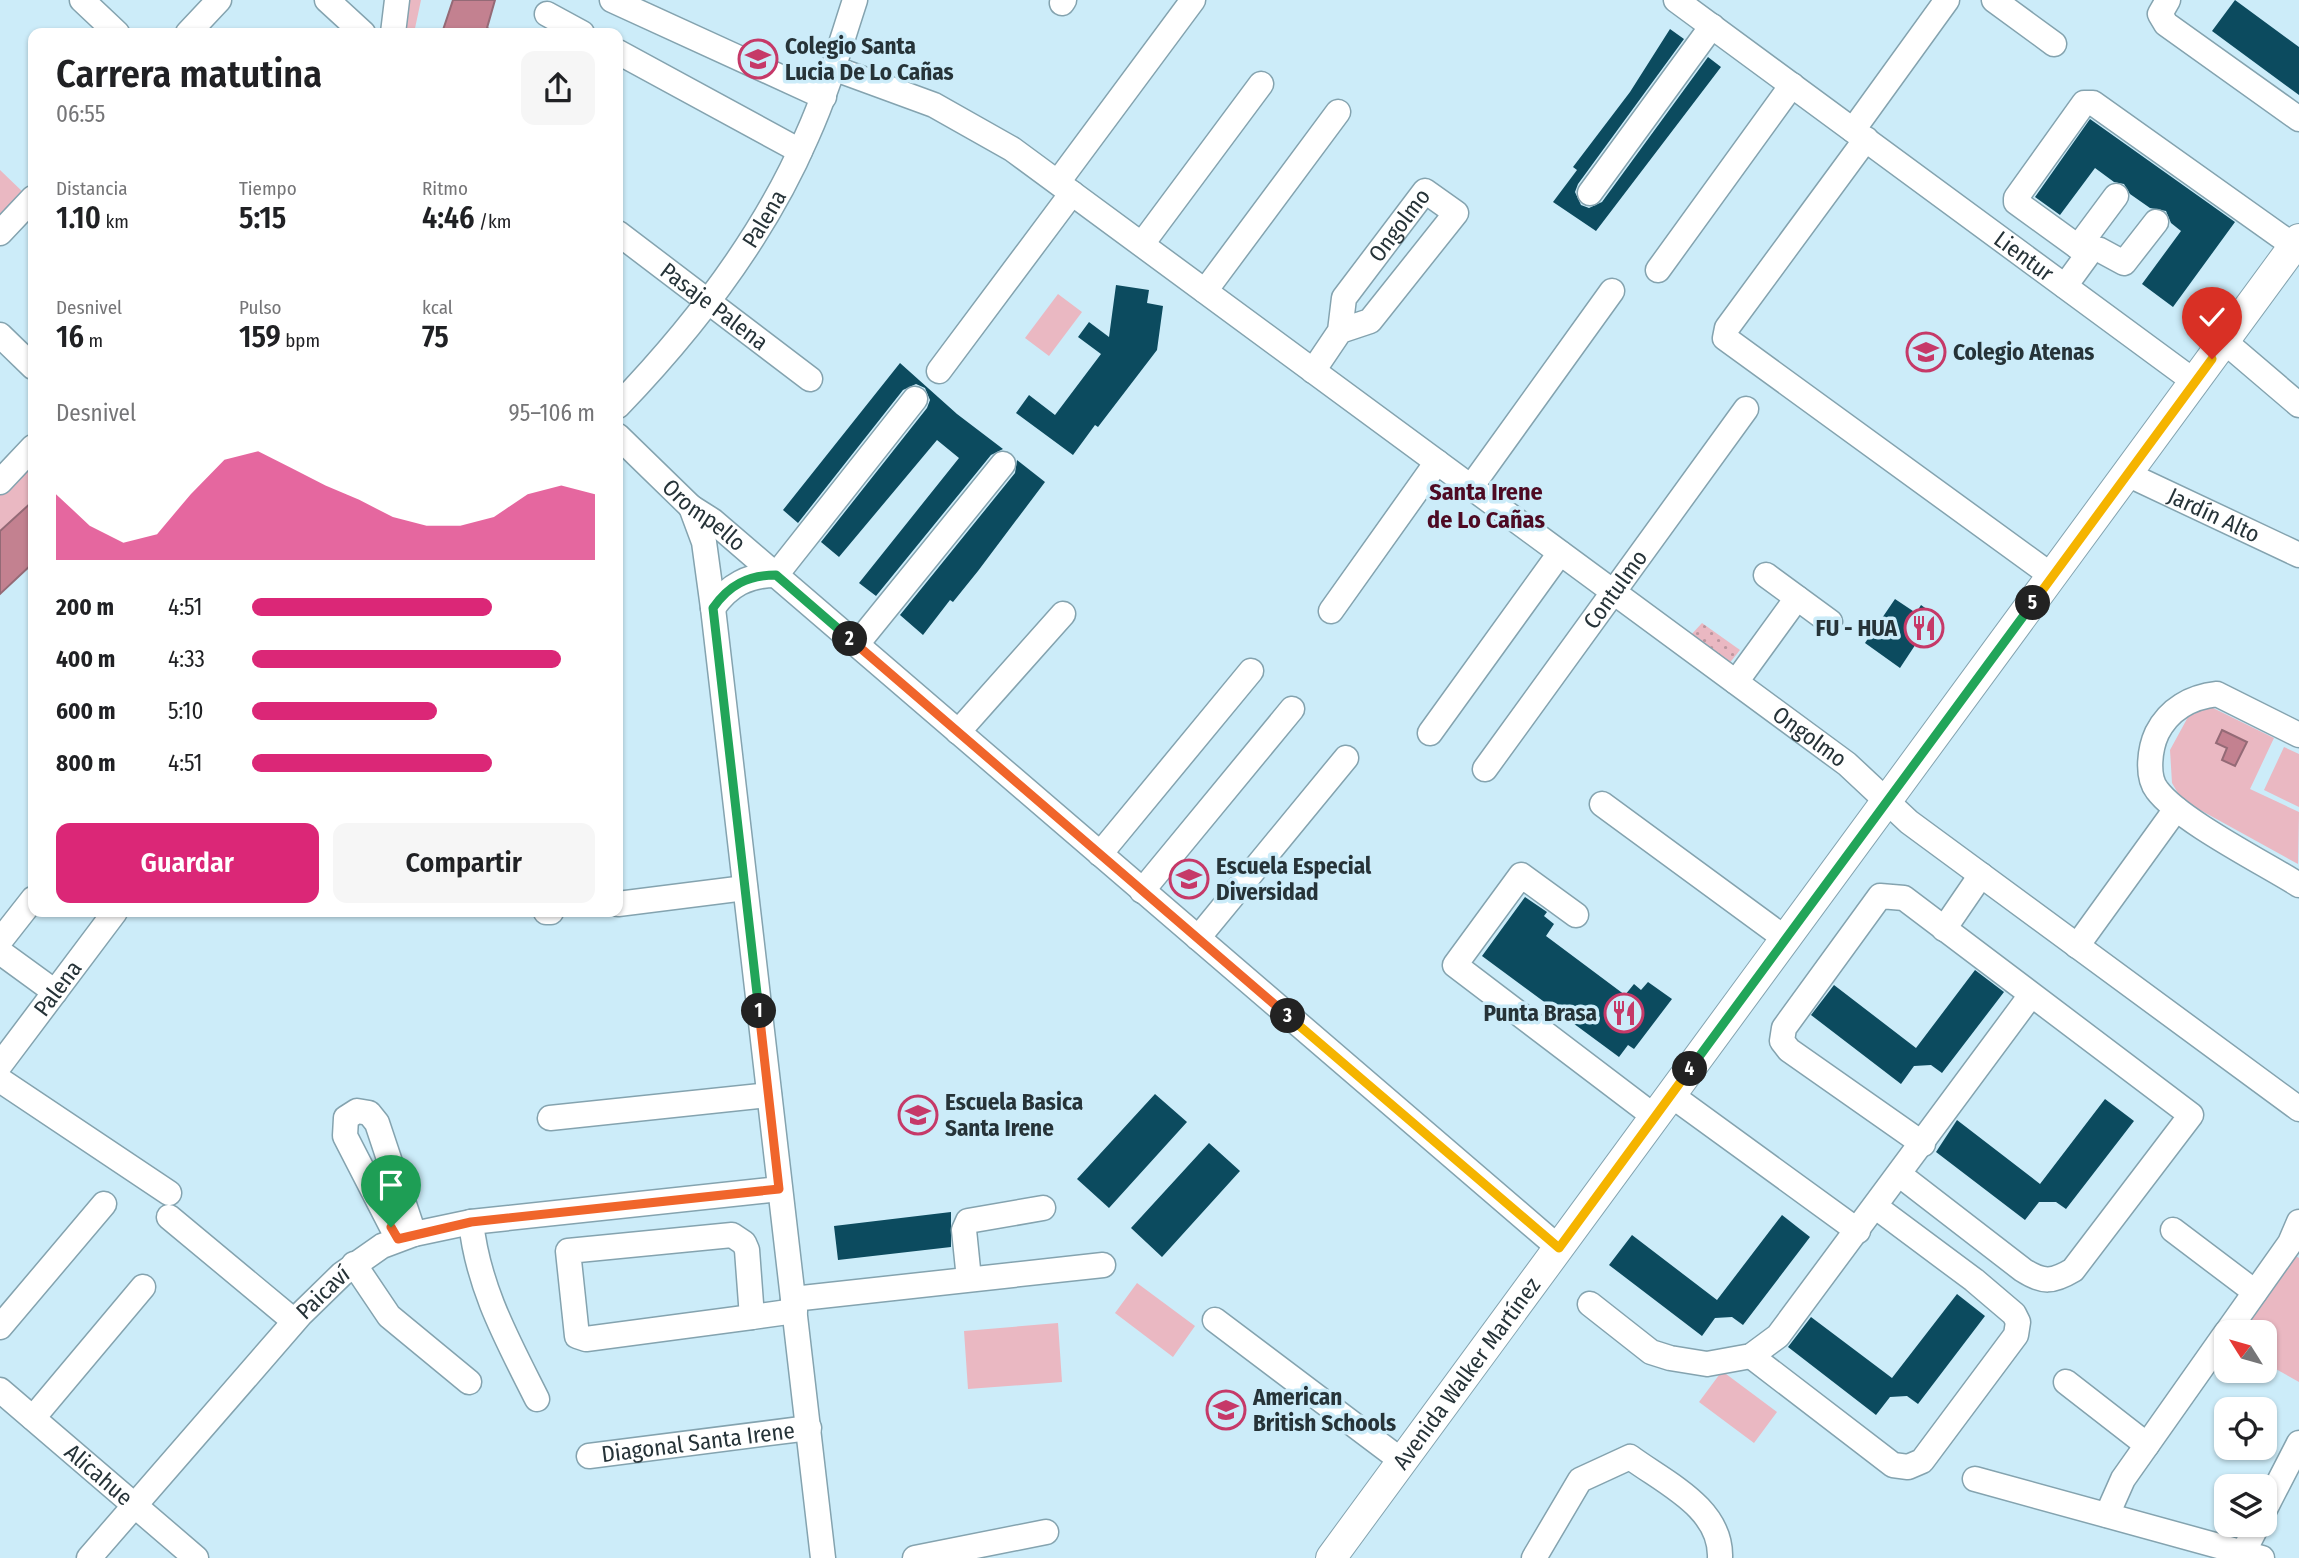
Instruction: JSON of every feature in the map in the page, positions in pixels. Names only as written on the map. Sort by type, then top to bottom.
[{"type":"main road","name":"Avenida Walker Martínez","points":[[1331,1558],[2224,341],[2295,251]]},
{"type":"street","points":[[82,0],[112,28]]},
{"type":"street","points":[[193,28],[219,0]]},
{"type":"street","points":[[327,0],[358,28]]},
{"type":"street","points":[[394,28],[397,0]]},
{"type":"street","points":[[612,0],[824,97]]},
{"type":"street","name":"Palena","points":[[623,400],[708,299],[765,217],[824,97],[855,0]]},
{"type":"street","points":[[939,371],[1193,0]]},
{"type":"street","name":"Lientur","points":[[1676,0],[2195,382]]},
{"type":"street","points":[[1947,0],[1859,135],[1727,328],[1725,338],[2052,576]]},
{"type":"street","points":[[1994,0],[2054,44]]},
{"type":"street","points":[[2168,0],[2160,14],[2166,24],[2299,119]]},
{"type":"street","points":[[547,14],[573,28]]},
{"type":"street","points":[[1590,193],[1712,26]]},
{"type":"street","points":[[623,55],[800,150]]},
{"type":"street","name":"Ongolmo","points":[[833,68],[966,121],[1065,188],[1854,770],[1909,822],[2299,1109]]},
{"type":"street","points":[[1142,244],[1261,84]]},
{"type":"street","points":[[1658,270],[1792,85]]},
{"type":"street","points":[[2156,222],[2124,263],[2085,248],[2016,202],[2016,198],[2088,102],[2295,251]]},
{"type":"street","points":[[1205,291],[1338,111]]},
{"type":"street","name":"Ongolmo","points":[[1313,371],[1340,331],[1344,298],[1425,191],[1456,213],[1370,321],[1340,331]]},
{"type":"street","points":[[2065,286],[2116,196]]},
{"type":"street","points":[[0,233],[28,203]]},
{"type":"street","name":"Pasaje Palena","points":[[623,237],[810,379]]},
{"type":"street","points":[[1471,487],[1612,291]]},
{"type":"street","points":[[0,335],[28,362]]},
{"type":"street","points":[[2224,341],[2299,405]]},
{"type":"street","points":[[713,608],[737,584],[752,577],[776,575],[915,399]]},
{"type":"street","name":"Contulmo","points":[[1485,769],[1746,409]]},
{"type":"street","name":"Orompello","points":[[623,441],[691,508],[713,521],[1559,1248]]},
{"type":"street","points":[[0,482],[28,452]]},
{"type":"street","points":[[1331,611],[1437,462]]},
{"type":"street","points":[[857,645],[1003,464]]},
{"type":"street","name":"Jardín Alto","points":[[2127,474],[2299,555]]},
{"type":"street","name":"Diagonal Santa Irene","points":[[691,508],[704,542],[713,608],[822,1558]]},
{"type":"street","points":[[1430,733],[1560,553]]},
{"type":"street","points":[[1766,575],[1830,622]]},
{"type":"street","points":[[1736,682],[1797,598]]},
{"type":"street","points":[[958,732],[1063,614]]},
{"type":"street","points":[[1100,854],[1251,671]]},
{"type":"street","points":[[2299,735],[2217,694],[2182,705],[2157,734],[2150,761],[2155,789],[2176,809],[2299,885]]},
{"type":"street","points":[[1142,891],[1292,709]]},
{"type":"street","points":[[1198,938],[1346,758]]},
{"type":"street","points":[[1602,804],[1786,939]]},
{"type":"street","points":[[2077,946],[2176,809]]},
{"type":"street","points":[[1576,915],[1521,875],[1455,965],[1663,1106],[1858,1231]]},
{"type":"street","points":[[1944,929],[1981,875]]},
{"type":"street","points":[[623,903],[745,888]]},
{"type":"street","points":[[1900,1175],[2022,1270],[2038,1280],[2056,1280],[2073,1270],[2191,1115],[1903,898],[1880,895],[1784,1028],[1782,1041],[1789,1049],[1923,1143]]},
{"type":"street","points":[[0,941],[28,905]]},
{"type":"street","name":"Palena","points":[[0,1065],[9,1034],[55,992],[111,917]]},
{"type":"street","points":[[0,951],[55,992]]},
{"type":"street","points":[[1590,1304],[1651,1352],[1707,1364],[1751,1356],[1778,1336],[1877,1207],[2031,995]]},
{"type":"street","points":[[0,1080],[169,1205],[294,1321]]},
{"type":"street","points":[[550,1118],[769,1095]]},
{"type":"street","name":"Paicaví","points":[[89,1558],[294,1321],[354,1264],[406,1236],[471,1222],[779,1189]]},
{"type":"street","points":[[0,1326],[104,1204]]},
{"type":"street","points":[[1751,1356],[1893,1465],[1908,1467],[1922,1461],[2016,1335],[2018,1322],[2014,1314],[1974,1280],[1877,1207]]},
{"type":"street","points":[[969,1279],[964,1230],[968,1221],[1043,1208]]},
{"type":"street","points":[[565,1213],[577,1336],[586,1339],[752,1317],[794,1305],[969,1279],[1103,1265]]},
{"type":"street","points":[[471,1222],[473,1247],[485,1293],[537,1399]]},
{"type":"street","points":[[2173,1230],[2255,1292]]},
{"type":"street","points":[[568,1251],[732,1235],[744,1243],[747,1250],[752,1317]]},
{"type":"street","points":[[2236,1320],[2296,1237]]},
{"type":"street","points":[[354,1264],[389,1316],[468,1382]]},
{"type":"street","points":[[33,1418],[143,1287]]},
{"type":"street","points":[[1215,1320],[1402,1461]]},
{"type":"street","points":[[2107,1514],[2123,1479],[2214,1351]]},
{"type":"street","points":[[2066,1382],[2147,1445]]},
{"type":"street","name":"Alicahue","points":[[0,1390],[196,1558]]},
{"type":"street","name":"Diagonal Santa Irene","points":[[589,1456],[809,1428]]},
{"type":"street","points":[[2277,1486],[2299,1443]]},
{"type":"street","points":[[1534,1558],[1580,1480],[1630,1457],[1705,1512],[1718,1535],[1720,1558]]},
{"type":"street","points":[[1975,1479],[2253,1555],[2256,1537]]},
{"type":"street","points":[[915,1558],[1046,1532]]},
{"type":"shaded area","points":[[409,0],[421,0],[415,28],[404,28]]},
{"type":"shaded area","points":[[453,0],[495,0],[487,28],[444,28]]},
{"type":"shaded area","points":[[0,170],[26,195],[0,222]]},
{"type":"shaded area","points":[[1058,294],[1082,312],[1049,356],[1025,338]]},
{"type":"shaded area","points":[[28,466],[28,506],[0,531],[0,495]]},
{"type":"shaded area","points":[[28,506],[28,568],[0,594],[0,531]]},
{"type":"shaded area","points":[[1702,623],[1740,650],[1728,665],[1690,636]]},
{"type":"shaded area","points":[[2209,706],[2274,738],[2250,789],[2299,812],[2298,864],[2182,800],[2172,783],[2170,750],[2188,717]]},
{"type":"shaded area","points":[[2222,730],[2247,742],[2235,766],[2222,760],[2227,748],[2216,743]]},
{"type":"shaded area","points":[[2284,747],[2299,754],[2299,807],[2264,790]]},
{"type":"shaded area","points":[[2296,1256],[2299,1258],[2299,1382],[2277,1370],[2277,1320],[2251,1320]]},
{"type":"shaded area","points":[[1137,1283],[1195,1326],[1173,1357],[1115,1313]]},
{"type":"shaded area","points":[[1058,1323],[1062,1382],[968,1389],[964,1331]]},
{"type":"shaded area","points":[[1722,1371],[1777,1412],[1754,1443],[1699,1402]]},
{"type":"building","points":[[2235,0],[2299,47],[2299,95],[2212,31]]},
{"type":"building","points":[[1670,29],[1684,39],[1578,184],[1575,192],[1581,205],[1589,208],[1602,202],[1708,57],[1721,67],[1596,231],[1553,202],[1577,170],[1573,167],[1630,92]]},
{"type":"building","points":[[2090,119],[2235,222],[2173,307],[2142,284],[2181,231],[2171,223],[2166,211],[2150,208],[2130,194],[2124,184],[2114,182],[2095,168],[2060,215],[2035,197]]},
{"type":"building","points":[[1116,285],[1149,290],[1147,303],[1163,306],[1157,350],[1073,455],[1016,413],[1029,395],[1055,415],[1101,354],[1078,337],[1089,322],[1109,337]]},
{"type":"building","points":[[900,363],[957,414],[1003,449],[991,455],[876,596],[859,583],[959,458],[937,440],[839,557],[821,542],[927,408],[930,400],[925,388],[916,384],[903,390],[798,523],[783,510]]},
{"type":"building","points":[[1017,460],[1045,482],[978,571],[953,602],[950,600],[923,635],[900,615],[1015,473]]},
{"type":"building","points":[[1895,599],[1916,613],[1921,605],[1935,615],[1900,668],[1865,643]]},
{"type":"building","points":[[1525,897],[1547,912],[1544,916],[1554,924],[1546,936],[1625,995],[1634,984],[1641,990],[1648,982],[1672,999],[1634,1049],[1628,1045],[1619,1057],[1482,956]]},
{"type":"building","points":[[1975,970],[2004,992],[1942,1073],[1931,1065],[1914,1066],[1901,1084],[1811,1015],[1834,985],[1916,1048]]},
{"type":"building","points":[[1155,1094],[1187,1122],[1109,1208],[1077,1179]]},
{"type":"building","points":[[2105,1099],[2134,1121],[2066,1209],[2056,1202],[2039,1202],[2025,1220],[1936,1152],[1957,1120],[2040,1184]]},
{"type":"building","points":[[1209,1143],[1240,1171],[1162,1257],[1131,1228]]},
{"type":"building","points":[[951,1212],[951,1247],[838,1260],[834,1226]]},
{"type":"building","points":[[1782,1215],[1810,1237],[1743,1325],[1732,1317],[1715,1318],[1702,1336],[1609,1265],[1632,1235],[1717,1300]]},
{"type":"building","points":[[1957,1294],[1985,1316],[1918,1404],[1907,1396],[1890,1397],[1876,1415],[1788,1347],[1811,1317],[1892,1378]]},
{"type":"place","name":"Colegio Santa Lucia De Lo Cañas","points":[[758,59]]},
{"type":"place","name":"Colegio Atenas","points":[[1926,352]]},
{"type":"place","name":"FU - HUA","points":[[1924,628]]},
{"type":"place","name":"Escuela Especial Diversidad","points":[[1189,879]]},
{"type":"place","name":"Punta Brasa","points":[[1624,1013]]},
{"type":"place","name":"Escuela Basica Santa Irene","points":[[918,1115]]},
{"type":"place","name":"American British Schools","points":[[1226,1410]]},
{"type":"district","name":"Santa Irene de Lo Cañas","points":[[1486,506]]},
{"type":"route","points":[[391,1227],[398,1239],[471,1222],[779,1189],[713,608],[720,598],[737,584],[752,577],[776,575],[1559,1248],[2212,359]]}]
